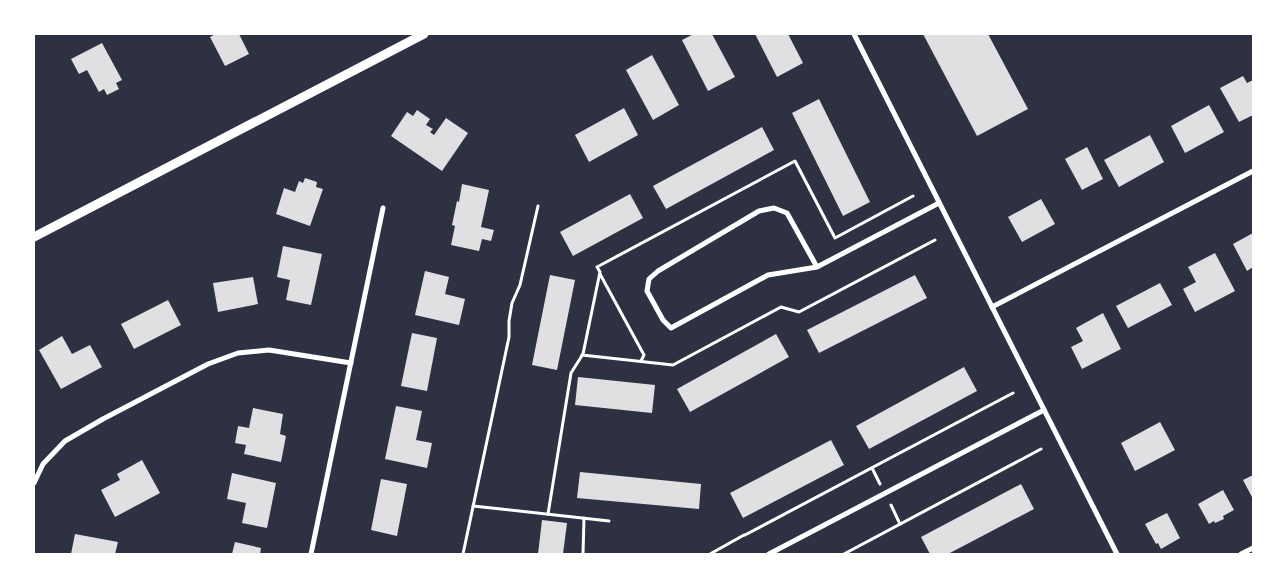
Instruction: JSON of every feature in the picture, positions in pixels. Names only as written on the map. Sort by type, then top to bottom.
[{"type":"street","points":[[34,237],[424,34]]},
{"type":"street","points":[[854,34],[1117,554]]},
{"type":"street","points":[[992,308],[1253,172]]},
{"type":"street","points":[[817,266],[788,213],[774,208],[759,211],[658,271],[649,279],[647,291],[663,320],[671,328],[768,275],[817,266],[939,203]]},
{"type":"street","points":[[311,554],[383,208]]},
{"type":"street","points":[[34,483],[43,464],[65,441],[208,364],[238,353],[269,350],[351,363]]},
{"type":"street","points":[[769,554],[1044,410]]},
{"type":"street","points":[[1241,554],[1253,548]]},
{"type":"path","points":[[463,554],[509,337],[512,303],[520,285],[538,206]]},
{"type":"path","points":[[582,355],[673,365],[781,307],[799,312],[935,240]]},
{"type":"path","points":[[597,267],[599,274],[644,355],[642,361]]},
{"type":"path","points":[[548,514],[571,373],[582,355],[599,274]]},
{"type":"path","points":[[710,554],[1013,393]]},
{"type":"path","points":[[844,554],[1042,449]]},
{"type":"path","points":[[473,506],[609,521]]},
{"type":"path","points":[[583,554],[584,518]]},
{"type":"building","points":[[216,34],[239,34],[249,54],[225,66],[210,37]]},
{"type":"building","points":[[694,34],[712,34],[735,77],[708,91],[682,40]]},
{"type":"building","points":[[755,34],[788,34],[803,63],[777,77]]},
{"type":"building","points":[[923,34],[988,34],[1028,109],[977,136]]},
{"type":"building","points":[[102,43],[122,80],[116,83],[119,89],[107,95],[104,89],[99,92],[87,70],[79,74],[71,59]]},
{"type":"building","points":[[652,55],[679,105],[653,120],[626,70]]},
{"type":"building","points":[[1243,76],[1247,83],[1253,80],[1253,115],[1239,122],[1220,88]]},
{"type":"building","points":[[819,99],[870,202],[843,216],[792,113]]},
{"type":"building","points":[[1209,105],[1224,132],[1185,153],[1171,126]]},
{"type":"building","points":[[624,108],[638,135],[589,162],[575,135]]},
{"type":"building","points":[[417,110],[430,119],[426,125],[433,129],[430,132],[434,135],[446,118],[468,133],[442,171],[391,136],[407,112],[413,116]]},
{"type":"building","points":[[762,127],[774,150],[666,209],[653,186]]},
{"type":"building","points":[[1150,135],[1164,162],[1119,187],[1104,160]]},
{"type":"building","points":[[1087,147],[1103,179],[1082,190],[1065,159]]},
{"type":"building","points":[[305,178],[317,182],[316,187],[323,189],[310,226],[276,214],[284,188],[295,192],[299,181],[303,183]]},
{"type":"building","points":[[462,184],[489,190],[481,227],[494,230],[491,241],[482,239],[479,251],[451,245],[455,226],[452,225]]},
{"type":"building","points":[[630,194],[643,218],[573,256],[560,232]]},
{"type":"building","points":[[1041,199],[1055,224],[1022,242],[1008,217]]},
{"type":"building","points":[[1253,233],[1253,267],[1247,271],[1233,244]]},
{"type":"building","points":[[283,246],[322,254],[311,305],[286,300],[290,280],[277,277]]},
{"type":"building","points":[[1215,253],[1235,291],[1195,312],[1183,289],[1196,282],[1188,267]]},
{"type":"building","points":[[425,271],[449,277],[445,294],[465,299],[459,325],[415,315]]},
{"type":"building","points":[[550,275],[575,280],[557,370],[532,365]]},
{"type":"building","points":[[915,275],[927,298],[819,353],[807,330]]},
{"type":"building","points":[[253,277],[258,304],[218,312],[213,283]]},
{"type":"building","points":[[1160,283],[1172,305],[1128,328],[1116,306]]},
{"type":"building","points":[[168,300],[181,325],[134,349],[121,324]]},
{"type":"building","points":[[1103,313],[1121,349],[1082,369],[1071,347],[1083,341],[1076,328]]},
{"type":"building","points":[[412,333],[437,338],[427,391],[401,386]]},
{"type":"building","points":[[776,334],[789,357],[690,412],[677,389]]},
{"type":"building","points":[[62,336],[72,354],[90,345],[102,367],[61,389],[39,350]]},
{"type":"building","points":[[964,367],[977,391],[869,449],[856,426]]},
{"type":"building","points":[[578,377],[655,385],[652,413],[575,405]]},
{"type":"building","points":[[396,406],[422,411],[416,440],[432,443],[427,468],[385,459]]},
{"type":"building","points":[[253,408],[283,414],[280,434],[286,436],[281,462],[244,454],[246,445],[235,443],[238,426],[249,428]]},
{"type":"building","points":[[1160,422],[1175,450],[1135,471],[1121,443]]},
{"type":"building","points":[[831,440],[844,465],[743,518],[730,493]]},
{"type":"building","points":[[142,460],[160,493],[115,517],[101,490],[120,480],[117,474]]},
{"type":"building","points":[[580,472],[701,484],[699,509],[577,498]]},
{"type":"building","points":[[232,473],[276,483],[267,528],[242,523],[246,503],[227,499]]},
{"type":"building","points":[[1253,475],[1253,499],[1243,480]]},
{"type":"building","points":[[381,479],[407,484],[397,536],[371,530]]},
{"type":"building","points":[[1021,484],[1034,509],[948,554],[930,554],[921,537]]},
{"type":"building","points":[[1223,490],[1234,510],[1223,516],[1224,519],[1209,524],[1198,504]]},
{"type":"building","points":[[1167,513],[1180,538],[1161,549],[1158,543],[1156,544],[1145,524]]},
{"type":"building","points":[[542,520],[567,523],[563,554],[538,554]]},
{"type":"building","points":[[75,534],[118,542],[115,554],[71,554]]},
{"type":"building","points":[[235,542],[261,548],[260,554],[232,554]]}]
